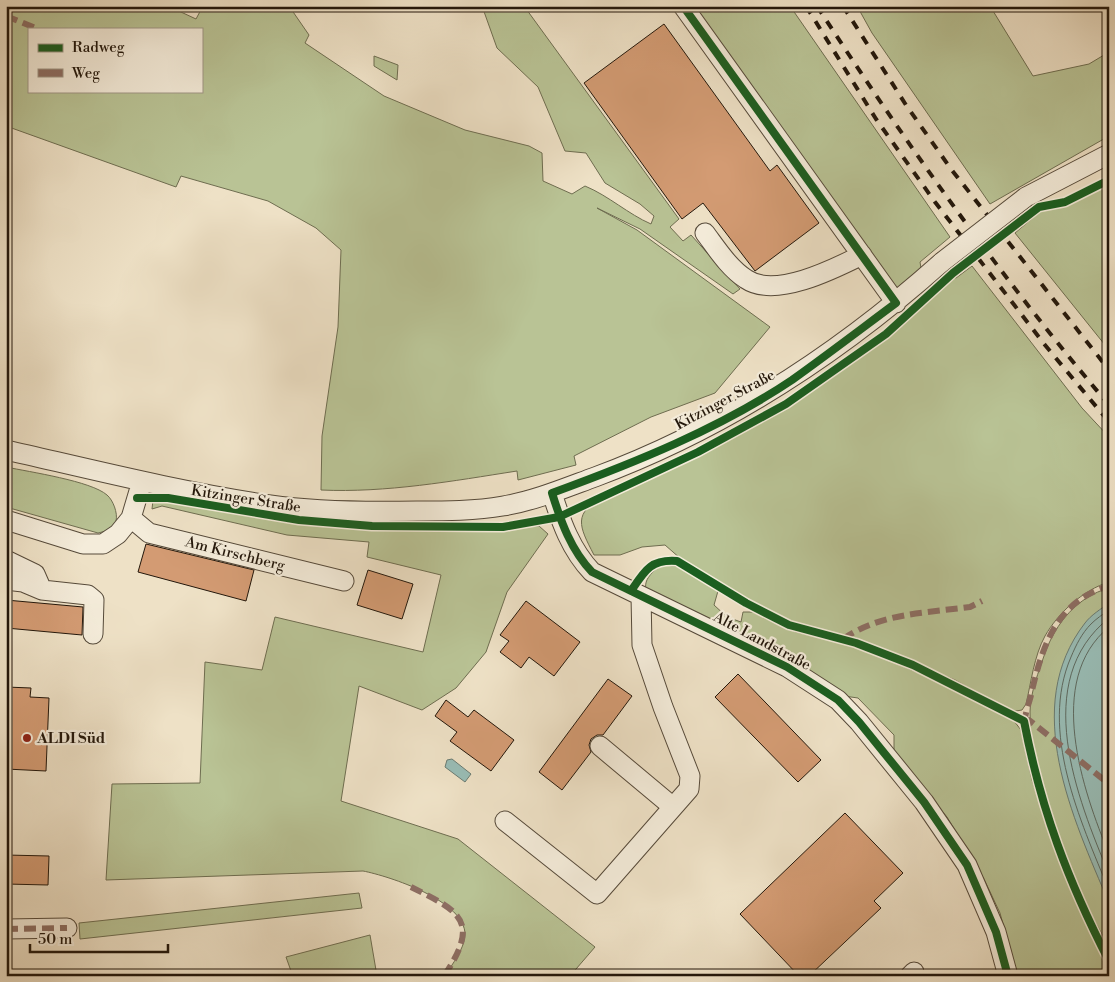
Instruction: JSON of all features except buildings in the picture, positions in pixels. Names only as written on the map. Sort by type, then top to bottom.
[{"type":"street","points":[[683,6],[896,303]]},
{"type":"street","name":"Kitzinger Straße","points":[[6,450],[272,506],[340,511],[448,511],[503,506],[524,501],[552,493],[652,454],[744,409],[791,380],[896,303],[942,262],[1026,197],[1109,154]]},
{"type":"street","points":[[705,233],[725,260],[746,280],[762,286],[785,284],[828,272],[862,255]]},
{"type":"street","points":[[6,520],[83,544],[102,544],[118,534],[131,518],[142,480]]},
{"type":"street","name":"Alte Landstraße","points":[[552,493],[563,529],[582,562],[592,572],[787,667],[838,700],[859,722],[924,802],[967,865],[996,932],[1008,976]]},
{"type":"street","name":"Am Kirschberg","points":[[131,518],[149,533],[344,581]]},
{"type":"street","points":[[6,560],[35,574],[42,590]]},
{"type":"street","points":[[6,580],[23,582],[42,590],[88,595],[94,600],[93,634]]},
{"type":"street","points":[[506,821],[597,894],[689,789],[690,776],[663,708],[642,645],[641,596]]},
{"type":"street","points":[[600,746],[673,807]]},
{"type":"street","points":[[6,929],[67,928]]},
{"type":"green space","points":[[6,6],[168,6],[196,19],[203,6],[289,6],[309,35],[305,43],[384,96],[465,130],[529,146],[542,153],[543,181],[572,194],[585,186],[651,224],[654,216],[640,204],[605,183],[586,153],[565,151],[538,87],[497,48],[482,6],[524,6],[679,219],[670,227],[683,241],[691,235],[740,289],[733,294],[640,229],[597,208],[637,230],[770,327],[715,393],[651,417],[574,456],[576,465],[518,480],[517,471],[395,488],[321,490],[322,436],[338,327],[341,250],[316,228],[268,201],[181,176],[176,187],[6,126]]},
{"type":"green space","points":[[686,6],[790,6],[950,237],[920,262],[921,268],[892,292]]},
{"type":"green space","points":[[857,6],[990,6],[1033,76],[1089,64],[1109,52],[1109,136],[990,204],[872,33]]},
{"type":"green space","points":[[374,56],[398,65],[397,80],[374,66]]},
{"type":"green space","points":[[1109,184],[1109,327],[1107,330],[1109,350],[1015,233],[1042,210],[1069,205]]},
{"type":"green space","points":[[972,266],[1082,408],[1109,437],[1109,582],[1090,591],[1072,603],[1050,627],[1038,652],[1026,704],[1022,710],[1016,711],[1004,708],[955,680],[855,638],[793,623],[731,591],[681,559],[665,545],[642,547],[620,555],[594,555],[582,528],[582,521],[583,514],[594,502],[741,432],[798,399],[907,319],[952,277],[956,278]]},
{"type":"green space","points":[[6,467],[74,481],[99,490],[107,495],[113,503],[116,511],[115,524],[109,530],[98,533],[6,507]]},
{"type":"green space","points":[[169,499],[267,517],[329,525],[386,529],[444,530],[539,526],[548,534],[507,592],[486,652],[456,688],[422,710],[359,686],[341,801],[458,839],[595,947],[570,976],[445,976],[460,951],[465,935],[462,923],[453,911],[440,901],[407,884],[363,871],[106,880],[112,784],[200,783],[205,662],[262,670],[275,617],[423,652],[441,575],[367,557],[369,542],[287,535],[162,506],[152,509],[153,500]]},
{"type":"green space","points":[[660,565],[678,566],[718,591],[714,605],[727,617],[741,622],[743,612],[753,612],[796,632],[854,645],[951,687],[1014,721],[1021,730],[1032,780],[1065,876],[1109,968],[1109,976],[1017,976],[1000,913],[984,879],[947,817],[894,754],[894,735],[858,698],[837,695],[647,594],[647,581]]},
{"type":"green space","points":[[1109,588],[1109,946],[1080,894],[1055,834],[1037,771],[1030,712],[1035,682],[1055,631],[1078,605],[1087,598]]},
{"type":"green space","points":[[359,893],[362,908],[80,939],[79,923]]},
{"type":"green space","points":[[370,935],[377,976],[300,976],[291,971],[286,957]]},
{"type":"water","points":[[1109,603],[1109,903],[1068,799],[1059,763],[1055,726],[1056,690],[1066,656],[1085,623]]},
{"type":"water","points":[[452,759],[471,774],[465,782],[445,767],[447,760]]},
{"type":"railway","points":[[806,6],[876,119],[935,202],[1045,345],[1109,422]]},
{"type":"railway","points":[[817,6],[921,160],[993,260],[1109,405]]},
{"type":"railway","points":[[843,6],[906,105],[951,169],[1109,370]]},
{"type":"marked path","points":[[6,16],[36,28]]},
{"type":"marked path","points":[[1025,724],[1026,713],[1040,660],[1054,628],[1064,614],[1076,603],[1091,593],[1109,586]]},
{"type":"marked path","points":[[843,639],[858,630],[888,619],[904,615],[970,607],[982,601]]},
{"type":"marked path","points":[[1023,721],[1029,720],[1109,784]]},
{"type":"marked path","points":[[411,887],[443,904],[460,921],[463,931],[461,943],[455,958],[444,976]]},
{"type":"marked path","points":[[6,929],[67,928]]},
{"type":"cycle path","points":[[683,6],[896,303],[792,380],[764,398],[675,444],[614,470],[552,493],[555,504],[572,545],[592,572],[787,667],[838,700],[859,722],[924,802],[967,865],[996,932],[1008,976]]},
{"type":"cycle path","points":[[137,498],[168,498],[299,520],[372,526],[503,527],[559,517],[698,452],[786,404],[886,334],[953,273],[1039,207],[1065,202],[1109,180]]},
{"type":"cycle path","points":[[631,591],[640,577],[650,567],[661,562],[677,561],[746,603],[789,625],[856,643],[913,665],[1024,721],[1039,785],[1057,844],[1081,902],[1109,961]]},
{"type":"place","name":"ALDI Süd","points":[[27,738]]}]
